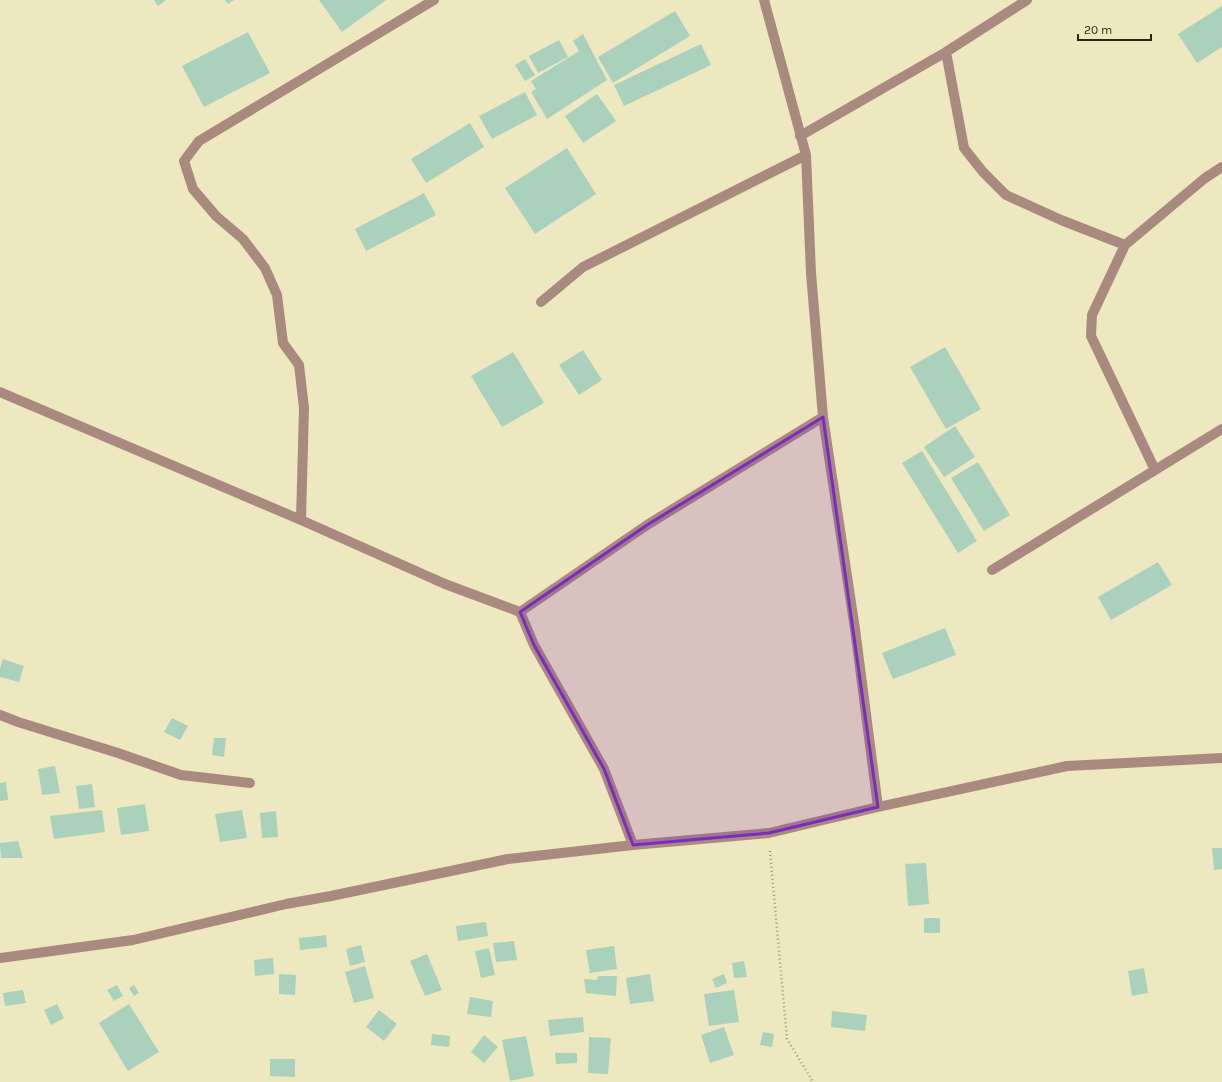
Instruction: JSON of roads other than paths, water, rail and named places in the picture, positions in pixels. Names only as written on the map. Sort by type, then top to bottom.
[{"type":"street","points":[[301,520],[304,408],[299,366],[283,343],[277,296],[265,268],[243,239],[216,216],[193,188],[184,161],[199,141],[434,0]]},
{"type":"street","points":[[764,0],[806,155],[811,273],[823,416],[856,637],[878,807]]},
{"type":"street","points":[[800,136],[946,52],[1027,0]]},
{"type":"street","points":[[946,52],[964,148],[983,172],[1006,195],[1062,220],[1125,245]]},
{"type":"street","points":[[541,302],[583,267],[806,155]]},
{"type":"street","points":[[1155,470],[1091,336],[1092,316],[1125,245],[1205,178],[1222,167]]},
{"type":"street","points":[[0,392],[301,520],[445,584],[520,612],[534,645],[604,769],[633,845]]},
{"type":"street","points":[[520,612],[647,524],[823,416]]},
{"type":"street","points":[[992,570],[1222,429]]},
{"type":"street","points":[[0,715],[181,774],[250,784]]},
{"type":"street","points":[[0,958],[133,940],[286,904],[508,859],[633,845],[769,833],[878,807],[1066,766],[1222,758]]}]
